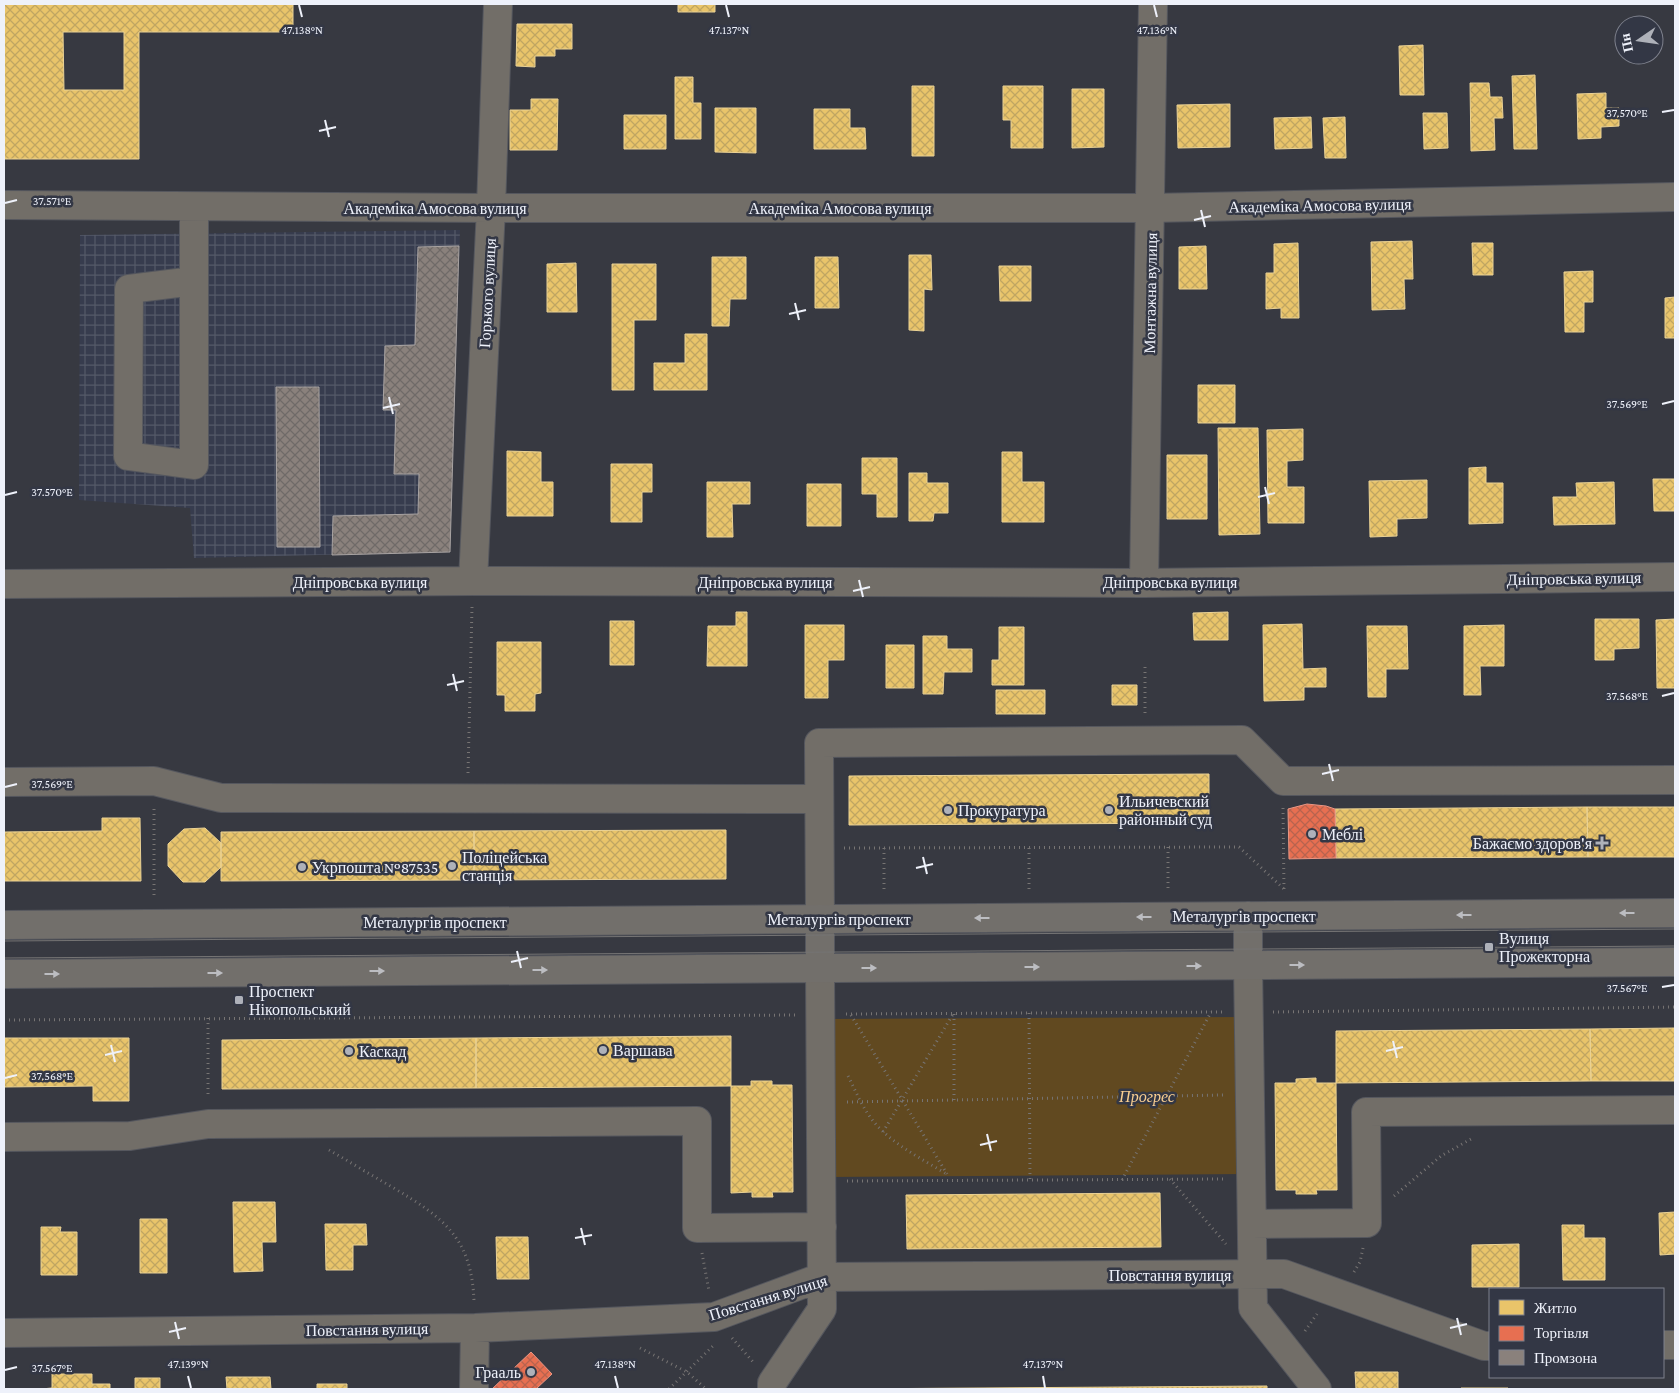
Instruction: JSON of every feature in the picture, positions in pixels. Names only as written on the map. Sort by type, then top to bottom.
[{"type":"main road","name":"Металургів проспект","points":[[4,925],[1675,913]]},
{"type":"main road","points":[[1248,916],[1248,965]]},
{"type":"main road","points":[[820,919],[820,968]]},
{"type":"main road","points":[[4,974],[1675,962]]},
{"type":"street","name":"Горького вулиця","points":[[473,581],[491,208],[498,4]]},
{"type":"street","name":"Монтажна вулиця","points":[[1144,583],[1153,4]]},
{"type":"street","name":"Академіка Амосова вулиця","points":[[4,205],[491,208],[1151,208],[1675,197]]},
{"type":"street","points":[[194,207],[194,281],[194,465],[128,456],[129,289],[194,281]]},
{"type":"street","name":"Дніпровська вулиця","points":[[4,584],[473,581],[1144,583],[1675,576]]},
{"type":"street","points":[[820,919],[819,742],[1242,740],[1283,782],[1675,780]]},
{"type":"street","points":[[4,782],[154,781],[221,798],[819,799]]},
{"type":"street","points":[[1248,965],[1253,1308],[1317,1389]]},
{"type":"street","points":[[772,1386],[822,1309],[820,968]]},
{"type":"street","points":[[1252,1224],[1367,1223],[1366,1112],[1675,1110]]},
{"type":"street","points":[[4,1137],[130,1136],[208,1124],[696,1121],[697,1228],[822,1227]]},
{"type":"street","name":"Повстання вулиця","points":[[4,1333],[475,1328],[714,1317],[822,1277],[1284,1274],[1484,1346],[1489,1346]]},
{"type":"street","points":[[474,1389],[475,1328]]},
{"type":"path","points":[[467,798],[473,581]]},
{"type":"path","points":[[1145,667],[1145,719]]},
{"type":"path","points":[[154,781],[154,896]]},
{"type":"path","points":[[819,848],[1239,847],[1284,890],[1283,782]]},
{"type":"path","points":[[1168,847],[1168,890]]},
{"type":"path","points":[[884,848],[884,892]]},
{"type":"path","points":[[1029,848],[1029,891]]},
{"type":"path","points":[[1122,1180],[1210,1012]]},
{"type":"path","points":[[1029,1013],[1030,1180]]},
{"type":"path","points":[[850,1014],[951,1181]]},
{"type":"path","points":[[883,1132],[954,1014],[954,1100]]},
{"type":"path","points":[[208,1018],[208,1124]]},
{"type":"path","points":[[848,1075],[870,1118],[883,1132],[948,1175]]},
{"type":"path","points":[[821,1102],[1250,1095]]},
{"type":"path","points":[[1294,1361],[1303,1334],[1319,1311],[1340,1293],[1360,1262],[1367,1223],[1401,1188],[1441,1156],[1478,1135]]},
{"type":"path","points":[[327,1148],[426,1207],[446,1224],[460,1245],[470,1268],[474,1294],[475,1328]]},
{"type":"path","points":[[822,1182],[1251,1178]]},
{"type":"path","points":[[1170,1179],[1252,1274]]},
{"type":"path","points":[[697,1228],[714,1317],[772,1386]]},
{"type":"path","points":[[687,1372],[706,1389]]},
{"type":"shaded area","points":[[460,230],[450,552],[194,558],[190,508],[79,500],[80,235]]},
{"type":"green space","name":"Прогрес","points":[[1244,1017],[1247,1174],[826,1177],[825,1019]]},
{"type":"building: Житло","points":[[4,4],[293,4],[293,32],[139,32],[139,159],[4,159]],"holes":[[[63,32],[124,32],[124,90],[64,90]]]},
{"type":"building: Житло","points":[[678,4],[715,4],[715,12],[678,12]]},
{"type":"building: Житло","points":[[517,24],[572,24],[572,49],[555,49],[555,56],[535,56],[535,67],[516,66]]},
{"type":"building: Житло","points":[[1423,45],[1424,95],[1400,95],[1399,46]]},
{"type":"building: Житло","points":[[1535,75],[1537,149],[1514,149],[1512,76]]},
{"type":"building: Житло","points":[[675,77],[693,77],[693,103],[701,103],[701,139],[675,139]]},
{"type":"building: Житло","points":[[1470,83],[1489,83],[1490,97],[1502,97],[1503,118],[1494,118],[1495,150],[1471,151]]},
{"type":"building: Житло","points":[[912,86],[934,86],[934,156],[912,156]]},
{"type":"building: Житло","points":[[1003,86],[1043,86],[1043,148],[1011,148],[1011,120],[1003,120]]},
{"type":"building: Житло","points":[[1072,89],[1104,89],[1104,147],[1072,148]]},
{"type":"building: Житло","points":[[1606,93],[1606,108],[1619,108],[1619,126],[1601,127],[1601,138],[1578,139],[1577,94]]},
{"type":"building: Житло","points":[[531,99],[558,99],[557,150],[510,150],[510,110],[531,110]]},
{"type":"building: Житло","points":[[1230,104],[1230,147],[1178,148],[1177,105]]},
{"type":"building: Житло","points":[[715,108],[756,108],[756,153],[715,152]]},
{"type":"building: Житло","points":[[814,109],[850,109],[850,128],[865,128],[866,149],[814,149]]},
{"type":"building: Житло","points":[[1423,113],[1447,113],[1448,148],[1424,149]]},
{"type":"building: Житло","points":[[624,115],[666,115],[666,149],[624,149]]},
{"type":"building: Житло","points":[[1311,117],[1312,148],[1275,149],[1274,118]]},
{"type":"building: Житло","points":[[1345,117],[1346,158],[1325,158],[1323,118]]},
{"type":"building: Житло","points":[[1412,241],[1413,279],[1404,279],[1405,309],[1372,310],[1371,242]]},
{"type":"building: Житло","points":[[1298,243],[1299,318],[1281,318],[1281,308],[1266,309],[1266,273],[1274,273],[1274,244]]},
{"type":"building: Житло","points":[[1472,243],[1493,243],[1493,275],[1473,275]]},
{"type":"building: Житло","points":[[1206,246],[1207,289],[1179,289],[1179,247]]},
{"type":"building: Житло","points":[[909,255],[931,255],[932,290],[924,289],[924,331],[909,330]]},
{"type":"building: Житло","points":[[712,257],[746,257],[746,299],[730,299],[729,326],[712,326]]},
{"type":"building: Житло","points":[[815,257],[838,257],[839,308],[815,308]]},
{"type":"building: Житло","points":[[576,263],[577,312],[547,312],[547,264]]},
{"type":"building: Житло","points":[[612,264],[656,264],[656,320],[634,320],[634,390],[612,390]]},
{"type":"building: Житло","points":[[999,266],[1031,266],[1031,301],[1000,301]]},
{"type":"building: Житло","points":[[1593,271],[1593,302],[1584,302],[1584,332],[1565,332],[1564,272]]},
{"type":"building: Житло","points":[[1675,297],[1675,338],[1665,338],[1665,298]]},
{"type":"building: Житло","points":[[685,334],[707,334],[707,390],[654,390],[654,363],[685,363]]},
{"type":"building: Житло","points":[[1198,385],[1235,385],[1235,423],[1198,423]]},
{"type":"building: Житло","points":[[1218,428],[1258,428],[1260,534],[1219,535]]},
{"type":"building: Житло","points":[[1303,429],[1303,460],[1287,461],[1287,487],[1304,487],[1304,523],[1268,523],[1267,430]]},
{"type":"building: Житло","points":[[507,451],[541,452],[541,482],[553,482],[553,516],[507,516]]},
{"type":"building: Житло","points":[[1002,452],[1022,452],[1022,482],[1044,482],[1044,522],[1002,522]]},
{"type":"building: Житло","points":[[1167,455],[1207,455],[1207,519],[1167,519]]},
{"type":"building: Житло","points":[[862,458],[897,458],[897,517],[877,517],[877,494],[862,494]]},
{"type":"building: Житло","points":[[611,464],[652,464],[652,492],[642,492],[642,522],[611,522]]},
{"type":"building: Житло","points":[[1486,467],[1486,483],[1503,483],[1503,523],[1469,524],[1469,468]]},
{"type":"building: Житло","points":[[909,473],[927,473],[927,483],[948,483],[948,513],[934,513],[933,521],[909,521]]},
{"type":"building: Житло","points":[[1653,479],[1675,479],[1675,511],[1654,511]]},
{"type":"building: Житло","points":[[1427,480],[1427,518],[1397,519],[1397,536],[1370,537],[1369,481]]},
{"type":"building: Житло","points":[[707,482],[750,482],[750,504],[732,504],[733,537],[707,537]]},
{"type":"building: Житло","points":[[1614,482],[1615,524],[1554,525],[1553,497],[1577,497],[1576,483]]},
{"type":"building: Житло","points":[[807,484],[841,484],[841,526],[807,526]]},
{"type":"building: Житло","points":[[736,612],[747,612],[747,666],[707,666],[708,626],[736,626]]},
{"type":"building: Житло","points":[[1228,612],[1228,640],[1194,640],[1193,613]]},
{"type":"building: Житло","points":[[1595,619],[1639,619],[1639,648],[1614,649],[1614,660],[1595,660]]},
{"type":"building: Житло","points":[[1675,619],[1675,688],[1657,688],[1656,620]]},
{"type":"building: Житло","points":[[610,621],[634,621],[634,665],[610,665]]},
{"type":"building: Житло","points":[[1302,624],[1303,669],[1326,668],[1326,687],[1304,687],[1304,700],[1264,701],[1263,625]]},
{"type":"building: Житло","points":[[805,625],[844,625],[844,660],[828,660],[828,698],[805,698]]},
{"type":"building: Житло","points":[[1504,625],[1504,666],[1480,666],[1481,695],[1464,695],[1464,626]]},
{"type":"building: Житло","points":[[1367,626],[1407,626],[1408,669],[1386,669],[1386,697],[1368,697]]},
{"type":"building: Житло","points":[[999,627],[1024,627],[1024,685],[992,685],[992,660],[999,660]]},
{"type":"building: Житло","points":[[923,636],[947,636],[947,649],[972,649],[972,672],[944,672],[943,694],[923,694]]},
{"type":"building: Житло","points":[[497,642],[541,642],[541,693],[535,694],[535,711],[505,711],[505,695],[497,695]]},
{"type":"building: Житло","points":[[886,645],[914,645],[914,688],[886,688]]},
{"type":"building: Житло","points":[[1112,685],[1137,685],[1137,705],[1112,705]]},
{"type":"building: Житло","points":[[996,690],[1045,690],[1045,714],[996,714]]},
{"type":"building: Житло","points":[[1209,774],[1209,823],[849,825],[849,776]]},
{"type":"building: Житло","points":[[1587,807],[1588,857],[1336,858],[1335,809]]},
{"type":"building: Житло","points":[[1587,807],[1675,807],[1675,857],[1588,857]]},
{"type":"building: Житло","points":[[102,818],[140,818],[141,881],[4,881],[4,832],[102,831]]},
{"type":"building: Житло","points":[[205,828],[221,843],[221,867],[205,882],[183,882],[168,866],[168,844],[184,829]]},
{"type":"building: Житло","points":[[726,830],[726,879],[474,880],[474,831]]},
{"type":"building: Житло","points":[[474,831],[474,880],[221,881],[221,832]]},
{"type":"building: Житло","points":[[1675,1028],[1675,1081],[1591,1081],[1590,1029]]},
{"type":"building: Житло","points":[[1590,1029],[1591,1081],[1336,1083],[1336,1031]]},
{"type":"building: Житло","points":[[731,1036],[731,1086],[476,1088],[476,1038]]},
{"type":"building: Житло","points":[[4,1038],[129,1038],[129,1101],[93,1101],[93,1086],[4,1087]]},
{"type":"building: Житло","points":[[476,1038],[476,1088],[222,1089],[222,1040]]},
{"type":"building: Житло","points":[[1316,1078],[1316,1083],[1336,1083],[1337,1190],[1316,1190],[1317,1194],[1296,1194],[1296,1190],[1276,1190],[1275,1083],[1296,1083],[1296,1079]]},
{"type":"building: Житло","points":[[751,1081],[772,1081],[772,1085],[792,1085],[793,1192],[772,1192],[773,1197],[752,1197],[752,1192],[731,1193],[731,1086],[751,1086]]},
{"type":"building: Житло","points":[[1160,1193],[1161,1247],[907,1249],[906,1195]]},
{"type":"building: Житло","points":[[233,1202],[275,1202],[276,1242],[262,1242],[263,1271],[234,1272]]},
{"type":"building: Житло","points":[[1675,1212],[1675,1254],[1660,1255],[1659,1213]]},
{"type":"building: Житло","points":[[140,1219],[167,1219],[167,1273],[140,1273]]},
{"type":"building: Житло","points":[[325,1224],[366,1224],[367,1245],[353,1245],[353,1270],[326,1270]]},
{"type":"building: Житло","points":[[1562,1225],[1584,1225],[1584,1238],[1605,1238],[1605,1280],[1563,1280]]},
{"type":"building: Житло","points":[[41,1227],[61,1227],[60,1232],[77,1232],[77,1275],[41,1275]]},
{"type":"building: Житло","points":[[496,1237],[528,1237],[529,1279],[497,1279]]},
{"type":"building: Житло","points":[[1519,1244],[1519,1287],[1472,1287],[1472,1245]]},
{"type":"building: Житло","points":[[1355,1372],[1398,1372],[1398,1389],[1356,1389]]},
{"type":"building: Житло","points":[[52,1374],[92,1374],[92,1384],[110,1384],[110,1389],[41,1389],[52,1388]]},
{"type":"building: Житло","points":[[226,1377],[270,1377],[271,1389],[227,1389]]},
{"type":"building: Житло","points":[[135,1378],[160,1378],[160,1389],[135,1389]]},
{"type":"building: Житло","points":[[317,1384],[347,1384],[347,1389],[317,1389]]},
{"type":"building: Житло","points":[[1267,1386],[1267,1389],[837,1389]]},
{"type":"building: Житло","points":[[1508,1388],[1508,1389],[1461,1389]]},
{"type":"building: Торгівля","points":[[1307,804],[1335,809],[1336,858],[1289,859],[1288,809]]},
{"type":"building: Торгівля","points":[[531,1352],[552,1374],[536,1389],[492,1389]]},
{"type":"building: Промзона","points":[[459,246],[450,552],[332,555],[333,516],[418,514],[419,474],[394,474],[396,410],[383,410],[385,346],[415,345],[418,247]]},
{"type":"building: Промзона","points":[[276,387],[319,387],[320,547],[277,547]]},
{"type":"tram line","points":[[4,941],[1675,929]]},
{"type":"tram line","points":[[4,958],[1675,946]]},
{"type":"place","name":"Прокуратура","points":[[948,810]]},
{"type":"place","name":"Ильичевский районный суд","points":[[1109,810]]},
{"type":"place","name":"Меблі","points":[[1312,834]]},
{"type":"place","name":"Бажаємо здоров'я","points":[[1602,843]]},
{"type":"place","name":"Поліцейська станція","points":[[452,866]]},
{"type":"place","name":"Укрпошта №87535","points":[[302,867]]},
{"type":"place","name":"Вулиця Прожекторна","points":[[1489,947]]},
{"type":"place","name":"Проспект Нікопольський","points":[[239,1000]]},
{"type":"place","name":"Варшава","points":[[603,1050]]},
{"type":"place","name":"Каскад","points":[[349,1051]]},
{"type":"place","name":"Грааль","points":[[531,1372]]}]
